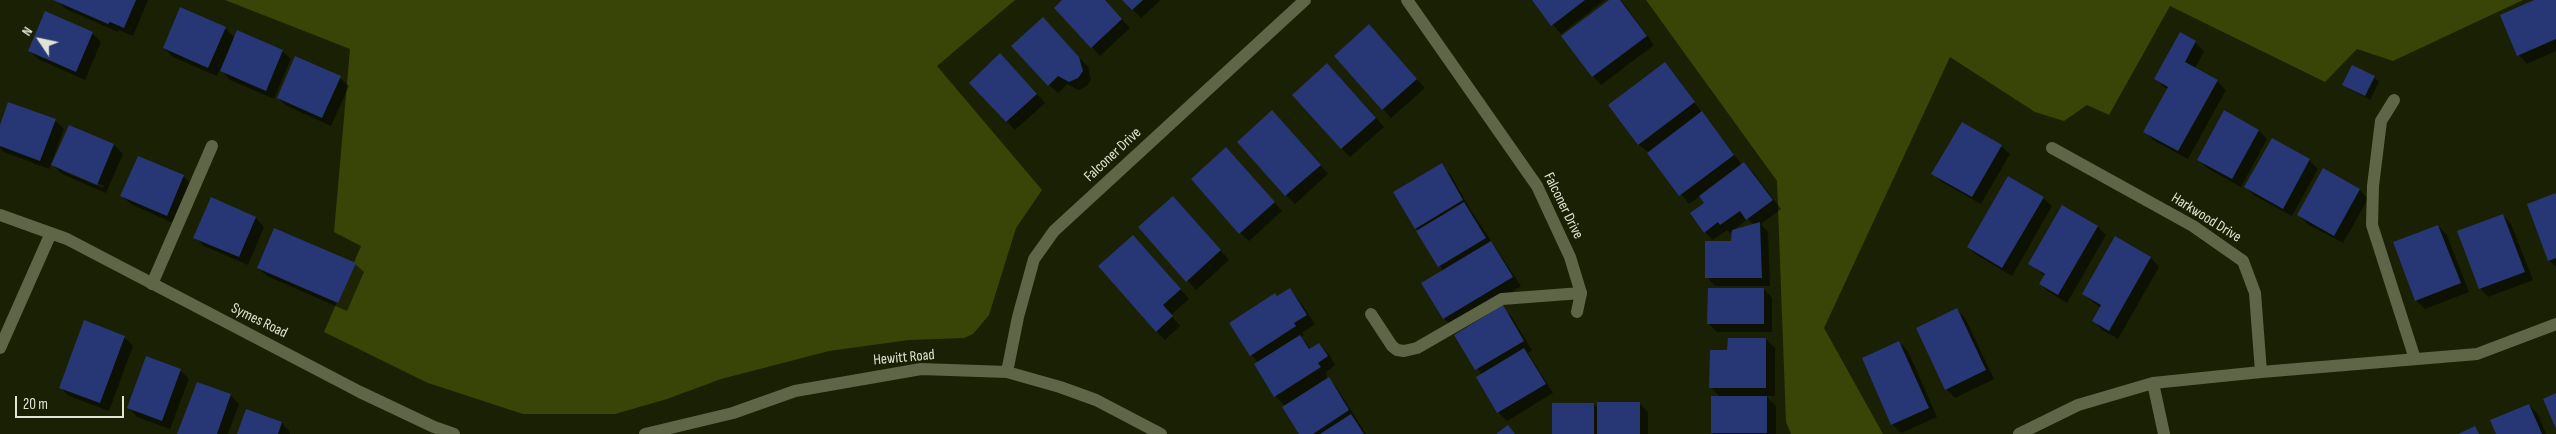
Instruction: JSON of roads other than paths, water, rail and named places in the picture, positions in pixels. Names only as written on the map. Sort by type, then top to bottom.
[{"type":"street","name":"Falconer Drive","points":[[1007,372],[1018,317],[1034,259],[1054,231],[1305,0]]},
{"type":"street","name":"Falconer Drive","points":[[1407,0],[1537,186],[1570,257],[1581,293],[1577,312]]},
{"type":"street","points":[[2394,100],[2381,121],[2373,186],[2372,225],[2415,359]]},
{"type":"street","points":[[152,284],[212,146]]},
{"type":"street","name":"Harkwood Drive","points":[[2052,148],[2193,226],[2243,261],[2255,293],[2261,372]]},
{"type":"street","name":"Symes Road","points":[[0,216],[67,239],[392,408],[454,434]]},
{"type":"street","points":[[0,348],[51,233]]},
{"type":"street","points":[[1371,314],[1392,346],[1397,350],[1404,351],[1417,348],[1502,299],[1581,293]]},
{"type":"street","points":[[2019,434],[2078,405],[2153,384],[2261,372],[2477,354],[2556,324]]},
{"type":"street","name":"Hewitt Road","points":[[645,434],[733,413],[795,391],[921,369],[1007,372],[1060,387],[1096,400],[1161,434]]},
{"type":"street","points":[[2153,384],[2164,434]]}]
